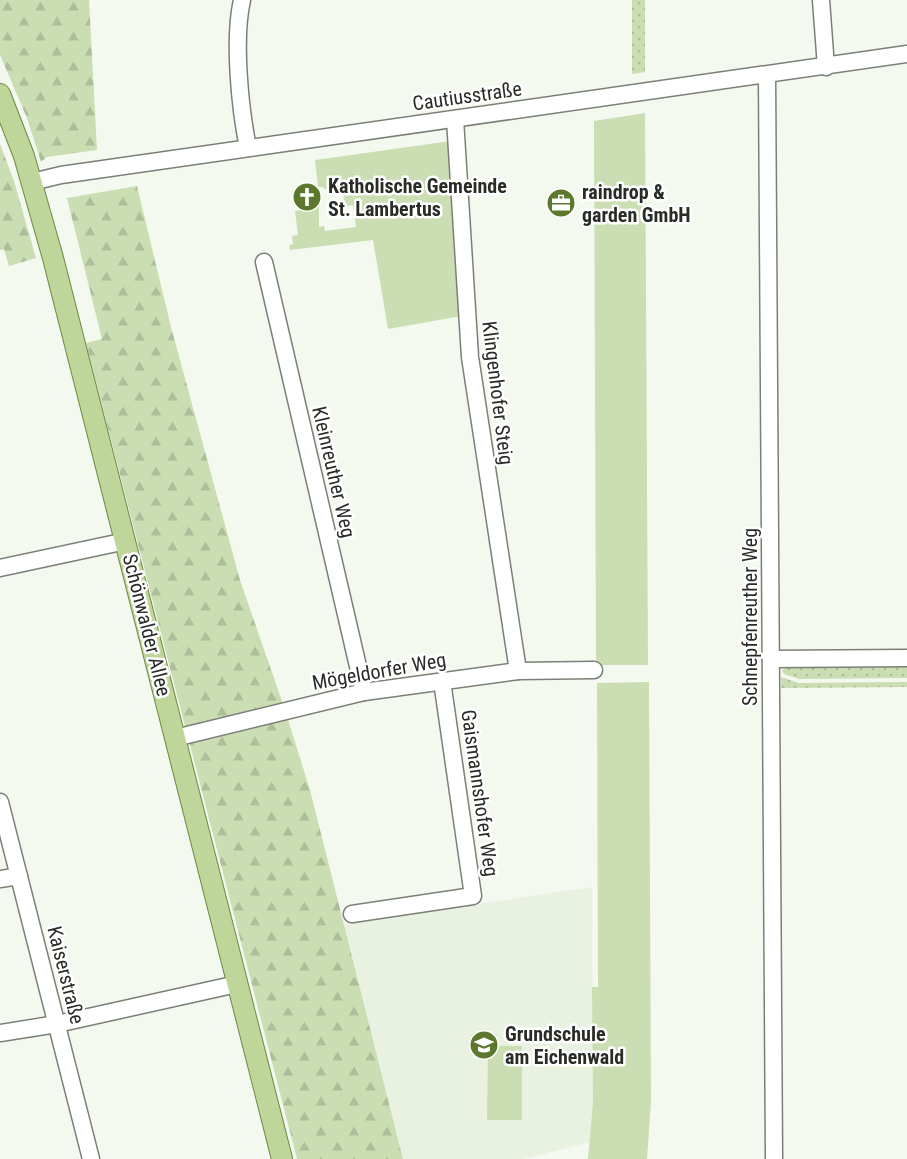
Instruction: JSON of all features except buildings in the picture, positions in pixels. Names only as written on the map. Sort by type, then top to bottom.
[{"type":"main road","name":"Schönwalder Allee","points":[[0,94],[32,182],[126,541],[282,1159]]},
{"type":"street","points":[[242,0],[238,48],[248,148]]},
{"type":"street","points":[[821,0],[826,66]]},
{"type":"street","name":"Cautiusstraße","points":[[32,182],[61,175],[907,54]]},
{"type":"street","name":"Schnepfenreuther Weg","points":[[767,75],[774,1159]]},
{"type":"street","name":"Klingenhofer Steig","points":[[455,119],[470,357],[518,671]]},
{"type":"street","name":"Kleinreuther Weg","points":[[264,262],[364,692]]},
{"type":"street","points":[[0,568],[126,541]]},
{"type":"street","points":[[771,659],[907,658]]},
{"type":"street","name":"Mögeldorfer Weg","points":[[175,738],[364,692],[518,671],[594,670]]},
{"type":"street","name":"Gaismannshofer Weg","points":[[352,914],[473,896],[442,681]]},
{"type":"street","name":"Kaiserstraße","points":[[0,802],[91,1159]]},
{"type":"street","points":[[0,879],[19,876]]},
{"type":"street","points":[[0,1033],[57,1024],[237,984]]},
{"type":"shaded area","name":"Grundschule am Eichenwald","points":[[592,887],[593,1102],[590,1142],[524,1159],[403,1159],[344,924]]},
{"type":"green space","points":[[0,0],[89,0],[97,150],[47,157],[41,162],[27,118],[0,55]]},
{"type":"green space","points":[[632,0],[645,0],[645,72],[632,74]]},
{"type":"green space","points":[[645,113],[648,665],[598,665],[596,659],[594,121]]},
{"type":"green space","points":[[451,141],[462,316],[388,329],[373,240],[290,250],[289,245],[293,244],[292,236],[298,235],[295,211],[319,207],[319,227],[324,226],[325,231],[356,227],[353,205],[345,206],[342,187],[324,189],[318,187],[315,160]]},
{"type":"green space","points":[[0,144],[14,181],[36,258],[9,266],[4,249],[0,250]]},
{"type":"green space","points":[[137,186],[171,327],[240,580],[310,790],[403,1159],[297,1159],[86,343],[102,339],[67,198]]},
{"type":"green space","points":[[907,662],[907,678],[799,679],[784,674],[782,670],[789,666]]},
{"type":"green space","points":[[781,677],[799,683],[907,682],[907,687],[781,688]]},
{"type":"green space","points":[[649,682],[651,1101],[647,1159],[588,1159],[593,1102],[592,987],[598,987],[597,683]]},
{"type":"green space","points":[[488,1046],[522,1046],[522,1120],[487,1120]]},
{"type":"place","name":"Katholische Gemeinde St. Lambertus","points":[[307,197]]},
{"type":"place","name":"raindrop & garden GmbH","points":[[561,203]]},
{"type":"place","name":"Grundschule am Eichenwald","points":[[484,1045]]}]
